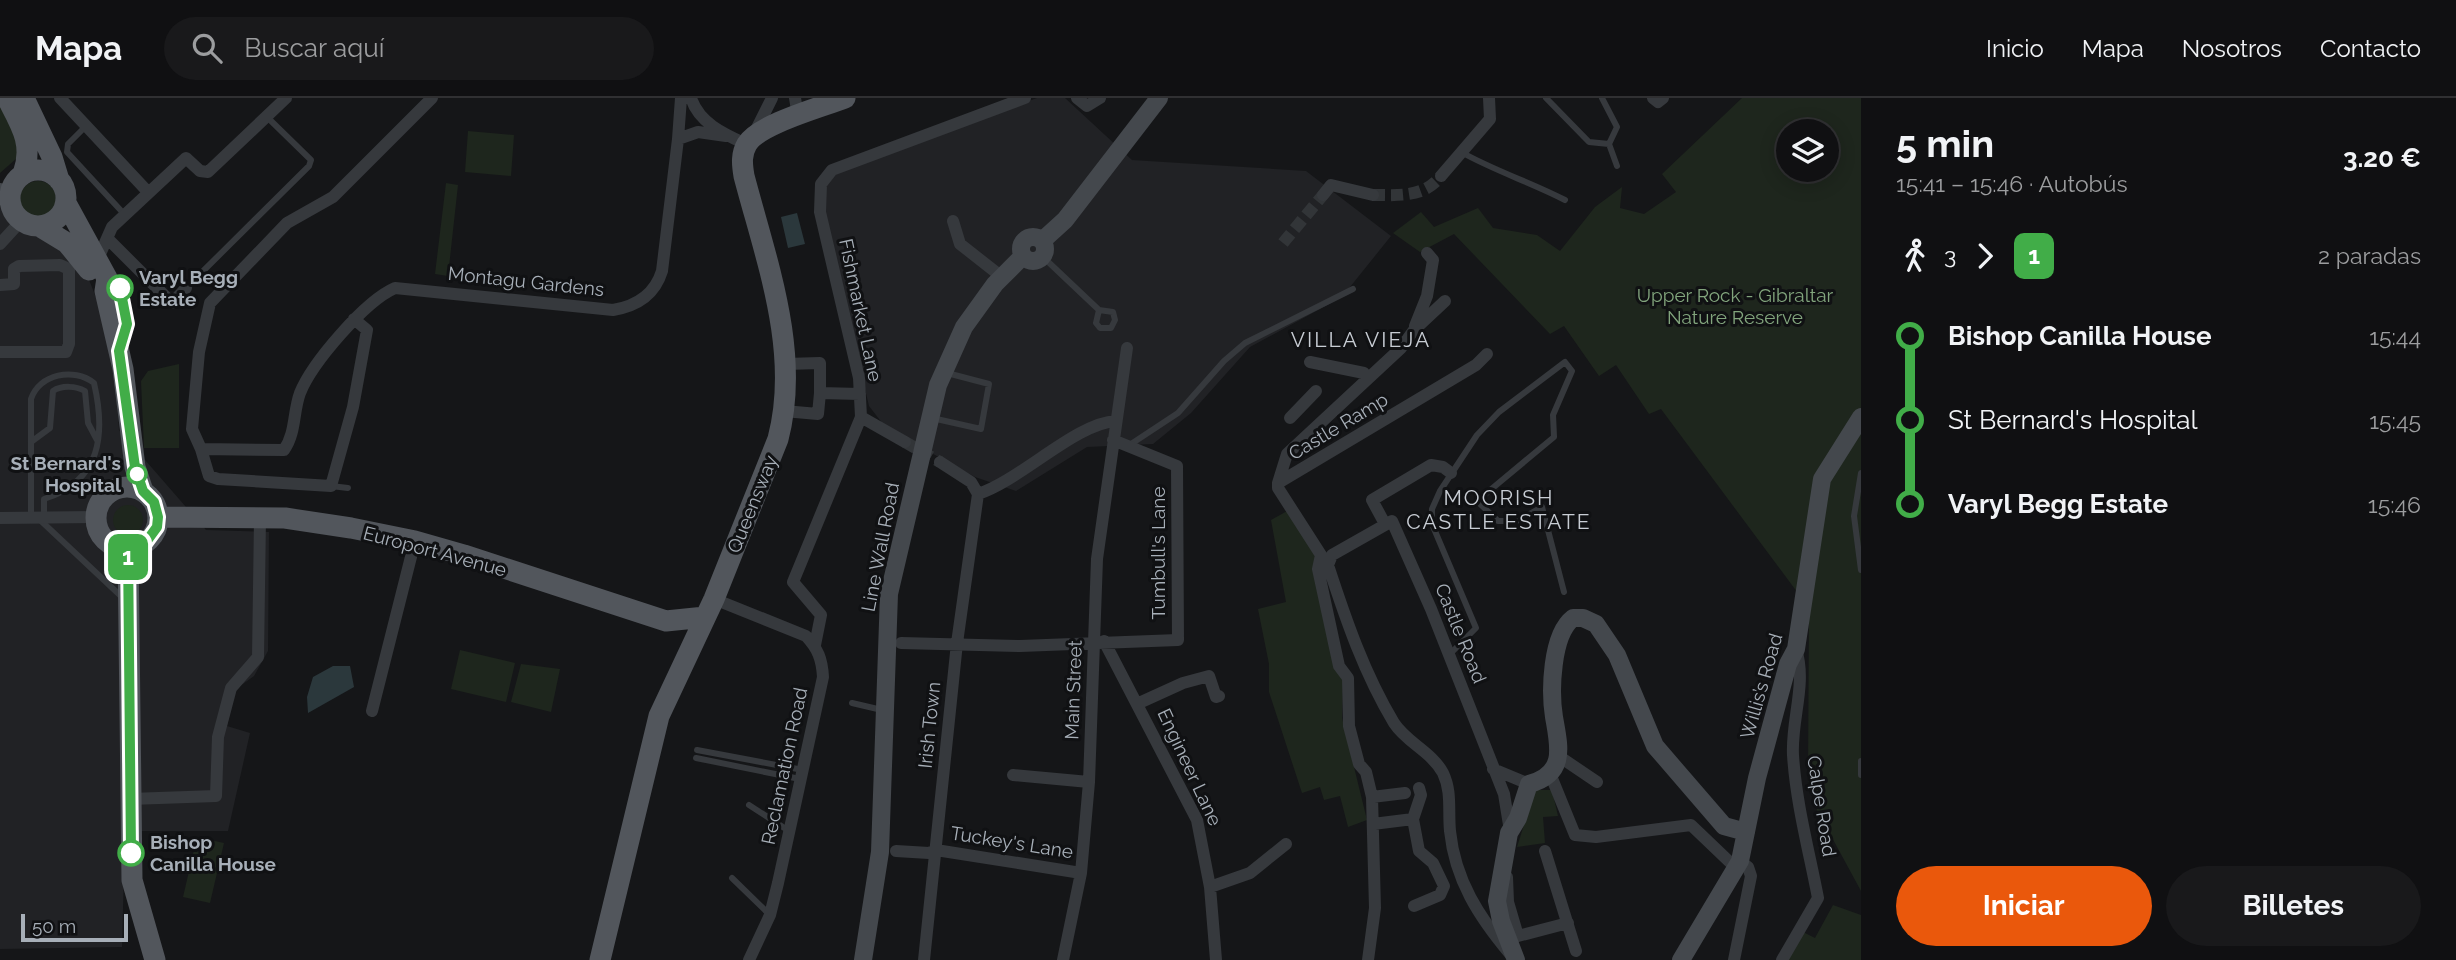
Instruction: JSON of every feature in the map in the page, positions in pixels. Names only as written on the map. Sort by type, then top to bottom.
[{"type":"main road","points":[[7,98],[27,140],[28,157],[23,174],[5,194],[11,208],[30,224],[76,252],[96,284],[105,291]]},
{"type":"main road","points":[[24,98],[66,203],[107,278],[105,291],[119,351],[127,402],[135,467],[143,491],[154,502],[158,517],[157,527],[146,542],[128,549],[109,543],[102,536],[96,517],[100,502],[111,491],[120,467],[127,402]]},
{"type":"main road","points":[[749,141],[797,107],[845,98]]},
{"type":"main road","name":"Queensway","points":[[600,960],[659,716],[710,608],[778,439],[784,411],[786,364],[781,323],[744,176],[742,158],[749,141]]},
{"type":"main road","points":[[23,174],[43,171],[59,180]]},
{"type":"main road","points":[[30,224],[54,221],[66,203]]},
{"type":"main road","points":[[111,491],[127,487],[143,491]]},
{"type":"main road","name":"Europort Avenue","points":[[158,517],[298,520],[415,541],[666,621],[710,608]]},
{"type":"main road","points":[[128,549],[132,880],[155,960]]},
{"type":"main road","points":[[666,621],[675,632],[680,649],[680,671]]},
{"type":"street","points":[[60,98],[148,192]]},
{"type":"street","points":[[99,264],[112,227],[186,158],[201,171],[208,172],[286,98]]},
{"type":"street","points":[[354,319],[367,330],[353,407],[331,486],[218,479],[209,476],[192,429],[199,352],[209,303],[287,223],[333,197],[432,98]]},
{"type":"street","name":"Montagu Gardens","points":[[201,449],[284,450],[291,441],[301,390],[354,319],[395,288],[613,310],[627,308],[645,298],[655,288],[662,271],[681,98]]},
{"type":"street","points":[[691,98],[695,110],[704,120],[726,135]]},
{"type":"street","points":[[678,139],[698,132],[749,141],[772,98]]},
{"type":"street","name":"Fishmarket Lane","points":[[815,645],[821,615],[793,582],[861,417],[859,378],[820,212],[821,184],[832,170],[1025,98]]},
{"type":"street","points":[[1082,102],[1100,98]]},
{"type":"street","points":[[1441,176],[1490,119],[1489,98]]},
{"type":"street","points":[[1653,98],[1658,102],[1662,98]]},
{"type":"street","points":[[1043,248],[1157,101]]},
{"type":"street","points":[[1323,195],[1331,186],[1373,194]]},
{"type":"street","points":[[953,221],[960,244],[1002,276]]},
{"type":"street","points":[[0,244],[30,224]]},
{"type":"street","points":[[108,239],[172,303],[186,288]]},
{"type":"street","name":"Line Wall Road","points":[[863,960],[880,852],[882,710],[889,594],[928,426],[943,372],[964,327],[1002,276],[1023,256],[1033,261],[1043,248]]},
{"type":"street","points":[[1414,330],[1427,296],[1433,260],[1427,253]]},
{"type":"street","points":[[0,285],[14,284],[14,269],[19,265],[60,265],[69,270],[69,344],[66,352],[0,352]]},
{"type":"street","points":[[1278,483],[1287,454],[1401,348],[1414,330],[1445,301]]},
{"type":"street","name":"Main Street","points":[[1063,960],[1081,873],[1099,642],[1097,559],[1127,348]]},
{"type":"street","name":"Castle Ramp","points":[[1368,960],[1375,908],[1372,797],[1366,772],[1359,764],[1349,726],[1348,678],[1339,666],[1318,569],[1321,555],[1278,488],[1278,483],[1476,365],[1487,355]]},
{"type":"street","points":[[1310,362],[1364,373]]},
{"type":"street","points":[[784,411],[818,414],[820,393],[820,363],[786,364]]},
{"type":"street","points":[[1290,418],[1316,391]]},
{"type":"street","points":[[820,393],[860,394]]},
{"type":"street","points":[[861,417],[905,442]]},
{"type":"street","name":"Willis’s Road","points":[[1681,960],[1716,898],[1739,865],[1763,757],[1788,664],[1796,649],[1822,479],[1861,417]]},
{"type":"street","points":[[940,462],[971,482],[978,494],[996,488],[1083,433],[1116,421]]},
{"type":"street","points":[[1113,440],[1127,446]]},
{"type":"street","name":"Tumbull's Lane","points":[[1099,642],[1178,640],[1177,466],[1127,446]]},
{"type":"street","points":[[1451,473],[1443,467],[1431,464],[1372,500],[1385,524],[1332,555],[1328,565],[1365,668],[1394,723],[1434,759],[1443,773],[1448,788],[1450,832],[1459,876],[1471,900],[1516,960]]},
{"type":"street","name":"Irish Town","points":[[924,960],[957,643],[978,494]]},
{"type":"street","points":[[0,518],[96,517]]},
{"type":"street","points":[[130,799],[216,796],[218,737],[231,688],[258,657],[260,518]]},
{"type":"street","name":"Castle Road","points":[[1385,524],[1392,521],[1449,655],[1508,807],[1510,831]]},
{"type":"street","points":[[372,710],[415,541]]},
{"type":"street","points":[[710,608],[793,630],[815,645]]},
{"type":"street","points":[[1493,769],[1529,784],[1539,781],[1554,764],[1560,738],[1554,716],[1556,651],[1564,625],[1573,618],[1583,618],[1596,624],[1617,655],[1654,746],[1724,826],[1746,832]]},
{"type":"street","points":[[901,643],[1020,646],[1099,642]]},
{"type":"street","name":"Engineer Lane","points":[[1099,642],[1139,703],[1197,820],[1210,887],[1216,960]]},
{"type":"street","name":"Reclamation Road","points":[[749,960],[770,915],[823,677],[820,654],[815,645]]},
{"type":"street","name":"Calpe Road","points":[[1782,960],[1818,898],[1796,790],[1793,752],[1801,673],[1796,649]]},
{"type":"street","points":[[1139,703],[1183,683],[1209,676],[1216,697],[1219,696]]},
{"type":"street","points":[[1554,764],[1597,782]]},
{"type":"street","points":[[1554,764],[1575,835],[1600,837],[1691,825],[1739,865],[1748,867],[1751,879],[1734,960]]},
{"type":"street","points":[[1013,775],[1088,782]]},
{"type":"street","points":[[1516,960],[1501,922],[1497,901],[1510,831],[1518,818],[1529,784]]},
{"type":"street","points":[[1413,906],[1440,895],[1444,886],[1433,863],[1419,850],[1413,819],[1421,795],[1419,788]]},
{"type":"street","points":[[1372,797],[1405,793]]},
{"type":"street","points":[[1373,824],[1413,819]]},
{"type":"street","points":[[1210,887],[1256,870],[1286,844]]},
{"type":"street","name":"Tuckey's Lane","points":[[896,851],[929,853],[936,850],[1081,873]]},
{"type":"street","points":[[1545,851],[1563,918],[1568,923],[1576,951]]},
{"type":"street","points":[[1506,864],[1508,902],[1518,936],[1568,923]]},
{"type":"lane","points":[[1546,98],[1589,142],[1609,144]]},
{"type":"lane","points":[[1602,98],[1617,127],[1609,144],[1616,166]]},
{"type":"lane","points":[[186,288],[309,166],[311,160],[267,117]]},
{"type":"lane","points":[[86,126],[68,144],[67,152],[125,215]]},
{"type":"lane","points":[[1461,152],[1500,173],[1520,177],[1565,200]]},
{"type":"lane","points":[[1043,248],[1100,310]]},
{"type":"lane","points":[[99,264],[120,286],[127,311],[127,324],[119,351]]},
{"type":"lane","points":[[1127,446],[1178,413],[1224,360],[1245,343],[1353,289]]},
{"type":"lane","points":[[1449,655],[1476,628],[1432,524],[1437,496],[1477,435],[1499,412],[1565,362],[1572,371],[1553,415],[1554,437],[1477,501],[1498,520],[1517,521],[1542,507],[1563,592]]},
{"type":"lane","points":[[928,426],[981,429],[989,384],[943,372]]},
{"type":"lane","points":[[38,518],[44,499],[59,494],[79,480],[95,459],[100,407],[94,383],[85,376],[47,378],[35,386],[31,399],[31,442],[38,518],[129,603]]},
{"type":"lane","points":[[31,442],[50,428],[52,391],[60,387],[77,387],[85,391],[88,423],[98,442]]},
{"type":"lane","points":[[1861,473],[1854,516],[1861,570]]},
{"type":"lane","points":[[331,486],[348,488]]},
{"type":"lane","points":[[852,703],[882,710]]},
{"type":"lane","points":[[696,754],[802,775]]},
{"type":"lane","points":[[1861,761],[1861,775]]},
{"type":"lane","points":[[749,805],[789,831]]},
{"type":"lane","points":[[732,878],[770,915]]},
{"type":"shaded area","points":[[1037,98],[1065,98],[1132,160],[1306,171],[1391,236],[1342,297],[1250,347],[1191,413],[1153,444],[1087,447],[1016,491],[975,477],[886,428],[869,406],[823,209],[823,192],[831,174]]},
{"type":"shaded area","points":[[0,203],[74,254],[84,267],[106,323],[115,373],[119,430],[206,530],[269,532],[268,651],[254,676],[236,689],[227,726],[250,733],[228,831],[125,831],[122,947],[0,949]]},
{"type":"shaded area","points":[[797,213],[805,244],[788,248],[781,217]]},
{"type":"shaded area","points":[[333,666],[350,666],[354,687],[308,713],[307,697],[313,677]]},
{"type":"green space","name":"Upper Rock - Gibraltar Nature Reserve","points":[[1742,98],[1861,98],[1861,891],[1817,810],[1808,783],[1809,608],[1661,409],[1649,414],[1616,365],[1599,376],[1564,326],[1550,334],[1454,234],[1420,252],[1393,233],[1421,212],[1434,227],[1478,208],[1493,228],[1537,235],[1560,251],[1595,207],[1622,187],[1620,208],[1644,214],[1676,192],[1662,174]]},
{"type":"green space","points":[[0,103],[18,140],[17,158],[0,173]]},
{"type":"green space","points":[[468,131],[514,135],[511,176],[465,172]]},
{"type":"green space","points":[[38,181],[51,186],[56,199],[51,212],[38,217],[25,212],[20,199],[25,186]]},
{"type":"green space","points":[[446,183],[458,185],[448,276],[435,274]]},
{"type":"green space","points":[[179,364],[179,448],[144,448],[141,381],[148,371]]},
{"type":"green space","points":[[128,505],[134,506],[142,514],[142,526],[134,534],[128,535],[122,534],[114,526],[113,520],[114,514],[122,506]]},
{"type":"green space","points":[[1289,510],[1313,548],[1343,681],[1342,718],[1367,820],[1348,827],[1340,796],[1324,800],[1320,787],[1302,793],[1269,692],[1269,664],[1258,609],[1286,602],[1271,520]]},
{"type":"green space","points":[[460,650],[515,663],[506,702],[451,689]]},
{"type":"green space","points":[[521,664],[560,669],[551,712],[511,702]]},
{"type":"green space","points":[[1535,790],[1552,790],[1558,816],[1543,817],[1545,843],[1517,847]]},
{"type":"green space","points":[[197,837],[224,843],[210,903],[183,897]]},
{"type":"green space","points":[[1833,905],[1861,915],[1861,960],[1787,960],[1803,932],[1815,938]]},
{"type":"tunnel","points":[[1373,195],[1419,192],[1441,176]]},
{"type":"tunnel","points":[[1283,243],[1323,195]]},
{"type":"tunnel","points":[[905,442],[940,462]]},
{"type":"bus line","name":"1","points":[[120,288],[127,311],[127,324],[119,351],[135,467],[143,491],[154,502],[158,517],[153,535],[138,547],[128,549],[131,853]]},
{"type":"place","name":"Varyl Begg Estate","points":[[120,288]]},
{"type":"place","name":"St Bernard's Hospital","points":[[137,474]]},
{"type":"place","name":"Bishop Canilla House","points":[[131,853]]},
{"type":"district","name":"VILLA VIEJA","points":[[1361,340]]},
{"type":"district","name":"MOORISH CASTLE ESTATE","points":[[1499,510]]}]
